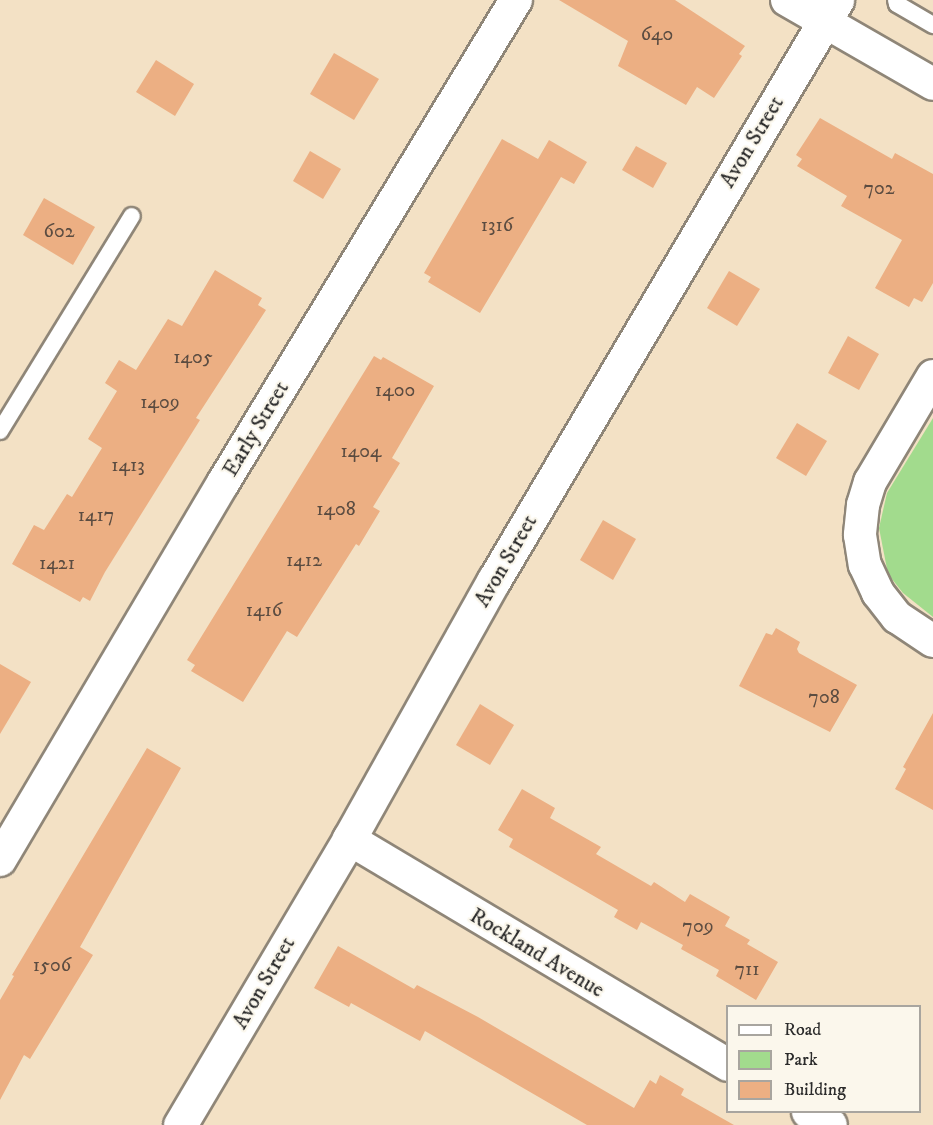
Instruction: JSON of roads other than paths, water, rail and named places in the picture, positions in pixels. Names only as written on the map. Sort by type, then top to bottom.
[{"type":"main road","name":"Avon Street","points":[[180,1125],[348,839],[494,579],[830,11]]},
{"type":"street","name":"Early Street","points":[[0,860],[223,483],[516,0]]},
{"type":"street","points":[[787,0],[830,11],[933,84]]},
{"type":"street","points":[[933,376],[870,482],[863,504],[860,535],[865,565],[878,593],[897,617],[933,641]]},
{"type":"street","name":"Rockland Avenue","points":[[348,839],[726,1064]]},
{"type":"street","points":[[810,1113],[831,1125]]},
{"type":"lane","points":[[896,0],[897,4],[933,25]]},
{"type":"lane","points":[[0,431],[132,216]]}]
